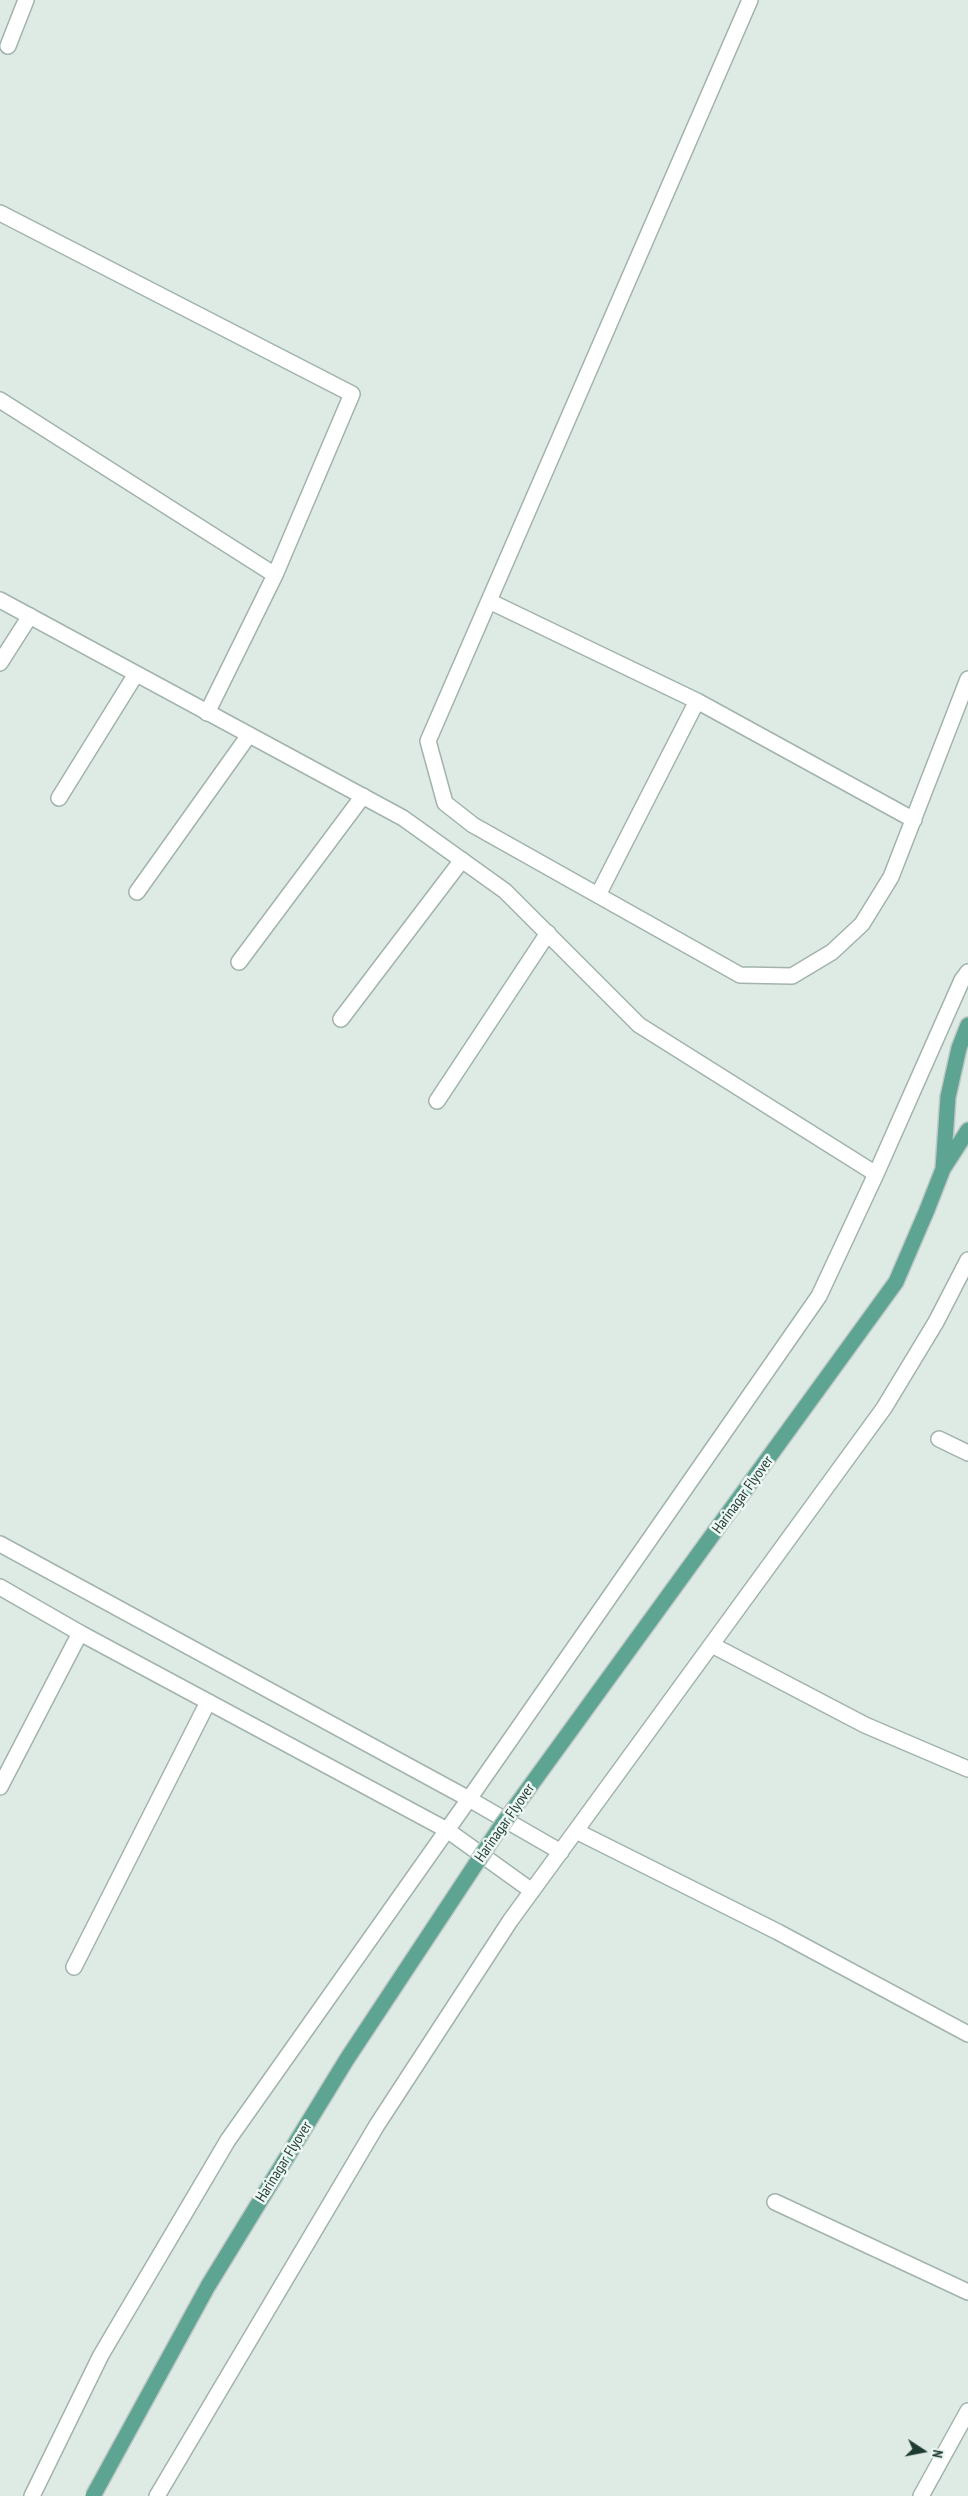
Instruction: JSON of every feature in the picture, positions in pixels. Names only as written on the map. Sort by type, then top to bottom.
[{"type":"main road","name":"Harinagar Flyover","points":[[942,1169],[948,1097],[959,1048],[968,1026]]},
{"type":"main road","name":"Harinagar Flyover","points":[[93,2496],[208,2286],[347,2059],[499,1829],[896,1282],[927,1210],[942,1169],[968,1130]]},
{"type":"street","points":[[8,46],[26,0]]},
{"type":"street","points":[[750,0],[428,741],[445,803],[473,825],[740,976],[792,976],[832,952],[862,924],[890,877],[968,679]]},
{"type":"street","points":[[0,213],[352,394],[275,575],[207,713]]},
{"type":"street","points":[[0,400],[275,575]]},
{"type":"street","points":[[0,600],[403,818],[505,891],[639,1025],[876,1174]]},
{"type":"street","points":[[489,601],[697,700],[914,820]]},
{"type":"street","points":[[0,663],[30,616]]},
{"type":"street","points":[[59,798],[136,674]]},
{"type":"street","points":[[598,895],[697,700]]},
{"type":"street","points":[[137,892],[249,735]]},
{"type":"street","points":[[239,962],[363,796]]},
{"type":"street","points":[[342,1019],[462,860]]},
{"type":"street","points":[[437,1101],[548,934]]},
{"type":"street","points":[[32,2496],[101,2355],[228,2140],[469,1799],[819,1296],[876,1174],[962,980],[968,972]]},
{"type":"street","points":[[157,2496],[377,2125],[510,1921],[884,1408],[936,1322],[968,1260]]},
{"type":"street","points":[[939,1440],[968,1454]]},
{"type":"street","points":[[0,1544],[469,1799],[561,1852]]},
{"type":"street","points":[[0,1587],[80,1633],[447,1830],[532,1891]]},
{"type":"street","points":[[0,1786],[80,1633]]},
{"type":"street","points":[[712,1645],[865,1725],[968,1769]]},
{"type":"street","points":[[74,1967],[208,1702]]},
{"type":"street","points":[[576,1831],[778,1932],[968,2034]]},
{"type":"street","points":[[775,2202],[968,2292]]},
{"type":"street","points":[[921,2496],[968,2411]]}]
